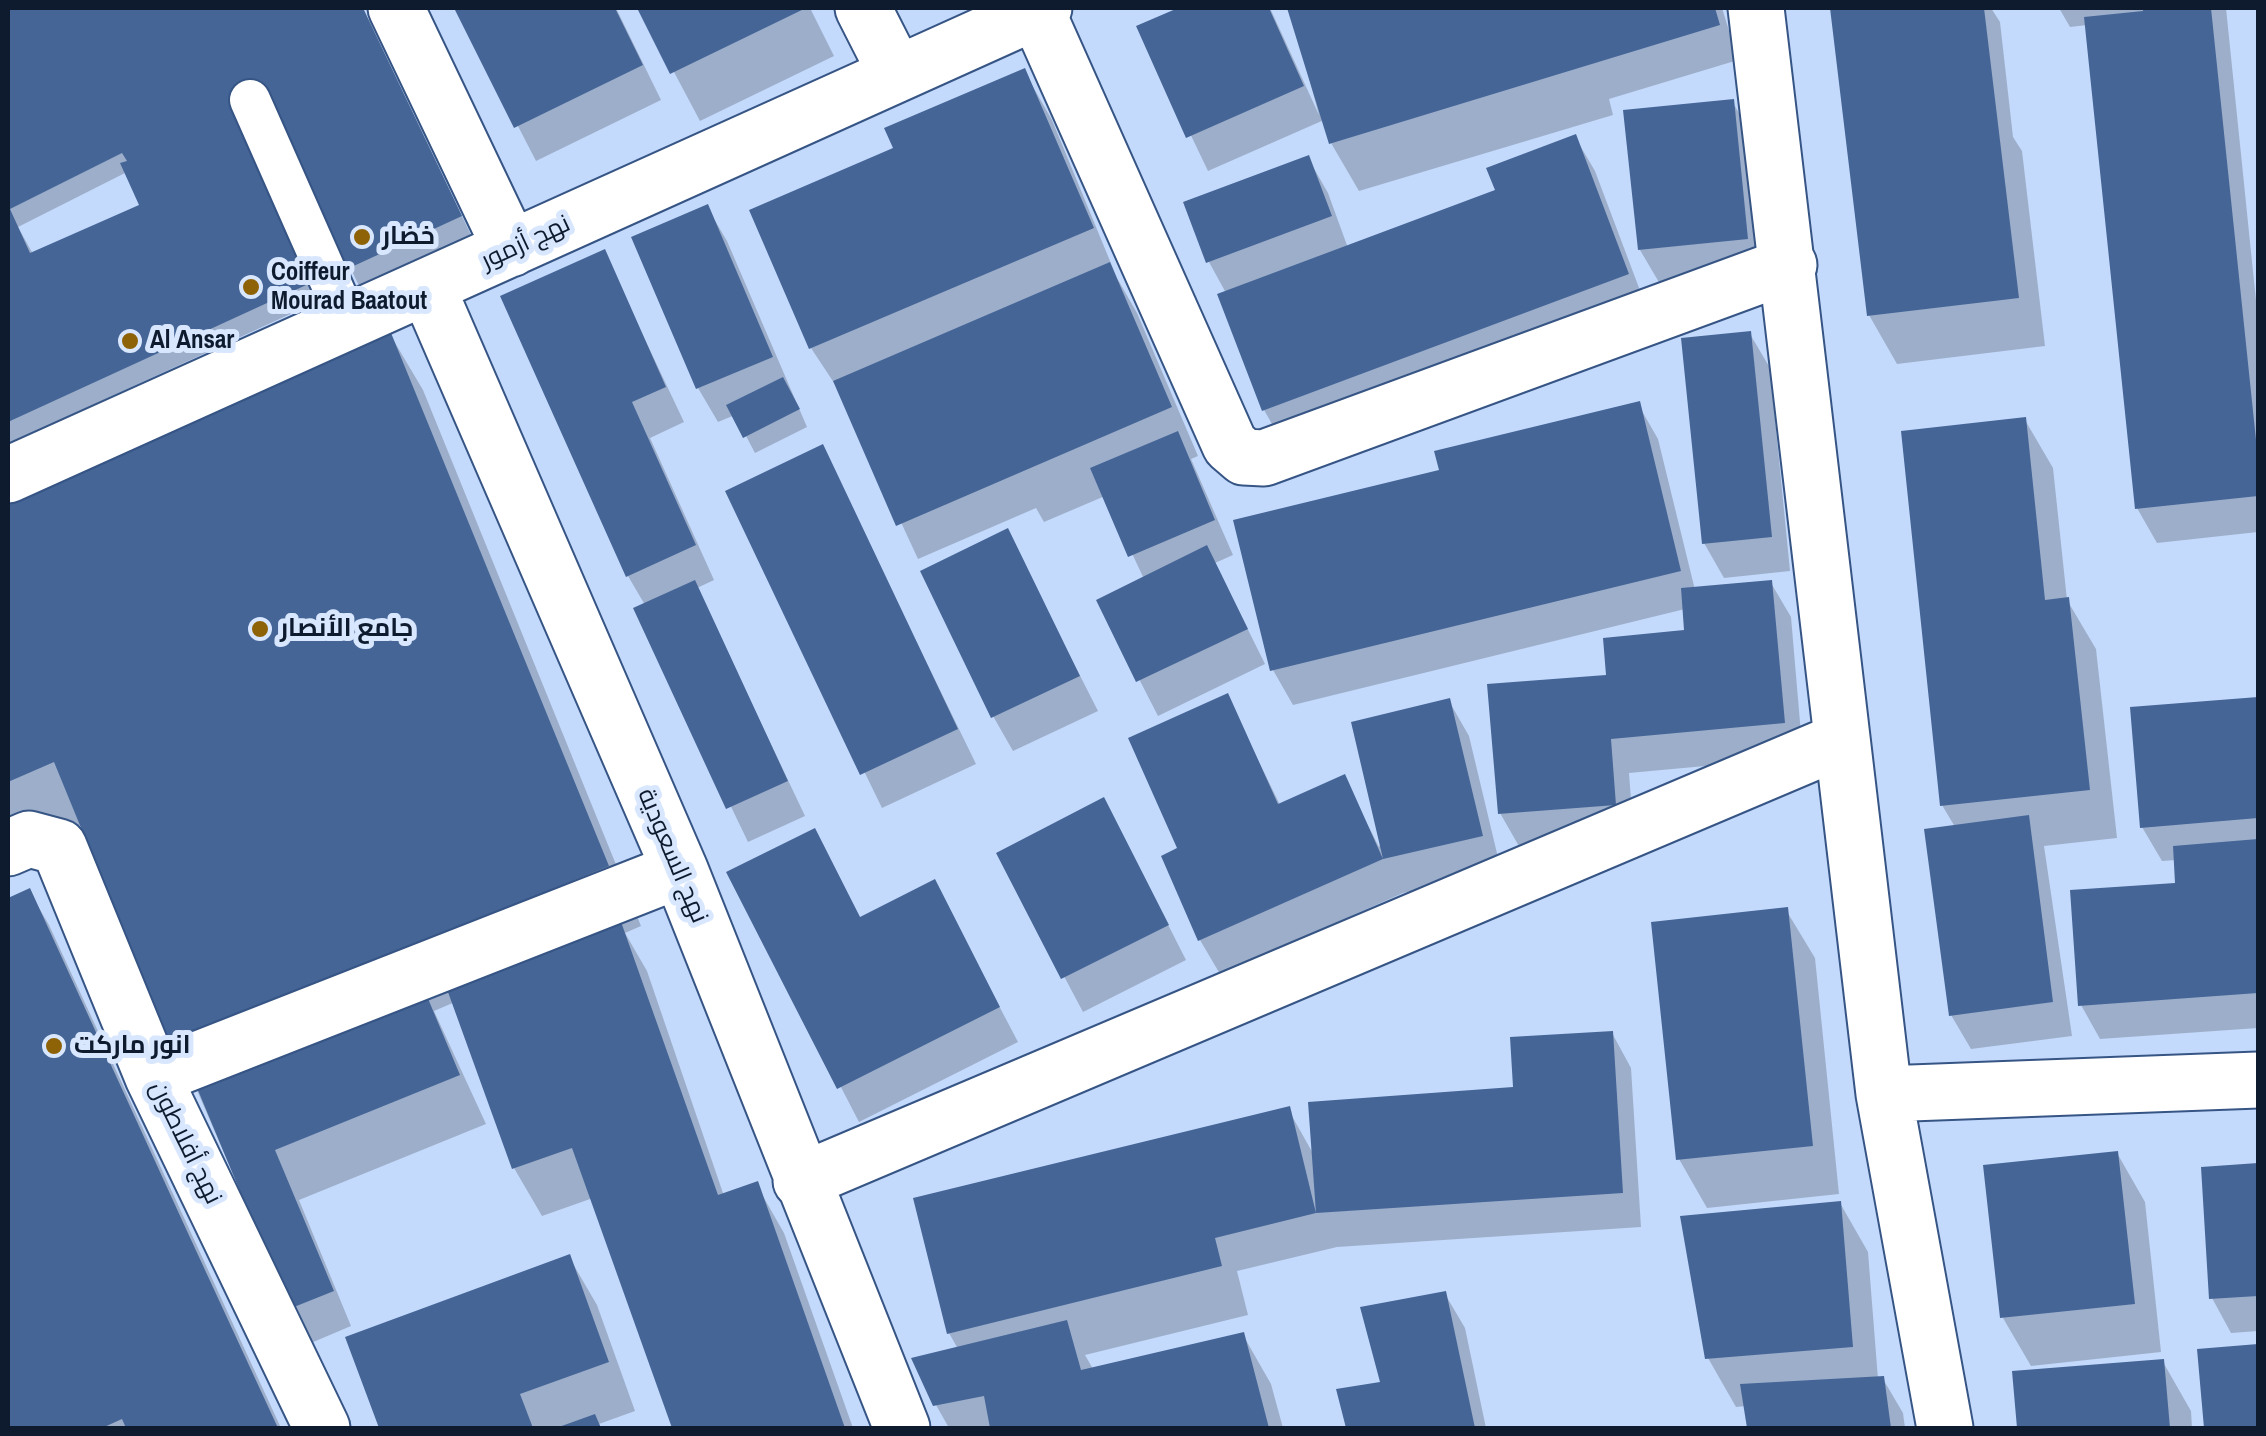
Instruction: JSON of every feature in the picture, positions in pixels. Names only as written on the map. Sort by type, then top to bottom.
[{"type":"street","points":[[396,8],[511,249]]},
{"type":"street","points":[[863,8],[895,71]]},
{"type":"street","points":[[1756,8],[1884,1094],[1945,1428]]},
{"type":"street","points":[[1040,9],[1230,446],[1244,457],[1264,458],[1789,265]]},
{"type":"street","name":"نهج أزمور","points":[[8,475],[428,289],[895,71],[1040,9]]},
{"type":"street","name":"نهج السعودية","points":[[428,289],[680,870],[800,1181],[902,1428]]},
{"type":"street","points":[[800,1181],[1842,740]]},
{"type":"street","name":"نهج أفلاطون","points":[[8,848],[28,839],[59,847],[153,1077],[322,1428]]},
{"type":"street","points":[[153,1077],[680,870]]},
{"type":"street","points":[[1884,1094],[2258,1080]]},
{"type":"lane","points":[[250,100],[349,324]]},
{"type":"building","points":[[8,8],[363,8],[462,216],[345,270],[261,83],[232,95],[315,281],[8,422]],"holes":[[[122,153],[127,161],[120,163],[139,205],[30,253],[10,209]]]},
{"type":"building","points":[[454,8],[615,8],[643,65],[514,128]]},
{"type":"building","points":[[637,8],[806,8],[670,74]]},
{"type":"building","points":[[1178,8],[1269,8],[1304,86],[1186,138],[1136,26]]},
{"type":"building","points":[[1287,8],[1715,8],[1720,25],[1329,144]]},
{"type":"building","points":[[1830,8],[1984,8],[2019,298],[1867,316]]},
{"type":"building","points":[[2143,8],[2211,8],[2258,459],[2258,496],[2135,509],[2084,17]]},
{"type":"building","points":[[1025,68],[1094,228],[809,349],[749,210],[893,148],[884,128]]},
{"type":"building","points":[[1734,99],[1748,239],[1638,250],[1623,110]]},
{"type":"building","points":[[1576,134],[1629,274],[1262,411],[1217,294],[1495,190],[1486,168]]},
{"type":"building","points":[[1309,155],[1332,216],[1206,263],[1183,202]]},
{"type":"building","points":[[708,204],[773,357],[696,389],[631,237]]},
{"type":"building","points":[[605,249],[666,387],[632,402],[696,545],[626,577],[500,296]]},
{"type":"building","points":[[1110,262],[1172,407],[896,526],[833,381]]},
{"type":"building","name":"جامع الأنصار","points":[[389,328],[609,866],[170,1045],[54,762],[8,782],[8,497]]},
{"type":"building","points":[[1751,331],[1772,537],[1702,544],[1681,338]]},
{"type":"building","points":[[783,377],[800,409],[743,438],[726,405]]},
{"type":"building","points":[[1640,401],[1681,571],[1270,671],[1233,520],[1439,470],[1434,451]]},
{"type":"building","points":[[2026,417],[2045,600],[2069,597],[2090,790],[1940,806],[1901,431]]},
{"type":"building","points":[[1178,431],[1215,520],[1128,557],[1090,468]]},
{"type":"building","points":[[823,444],[958,729],[860,775],[725,491]]},
{"type":"building","points":[[1008,528],[1080,676],[991,718],[920,571]]},
{"type":"building","points":[[1207,545],[1248,629],[1136,682],[1096,600]]},
{"type":"building","points":[[695,580],[788,781],[726,809],[633,608]]},
{"type":"building","points":[[1772,580],[1785,723],[1611,739],[1616,805],[1498,814],[1487,684],[1606,675],[1603,638],[1684,630],[1681,588]]},
{"type":"building","points":[[1228,693],[1278,804],[1345,774],[1383,859],[1198,941],[1161,856],[1177,848],[1128,738]]},
{"type":"building","points":[[2258,697],[2258,818],[2140,828],[2130,707]]},
{"type":"building","points":[[1450,698],[1483,836],[1383,859],[1351,722]]},
{"type":"building","points":[[1104,797],[1169,925],[1061,979],[996,853]]},
{"type":"building","points":[[2029,815],[2053,1002],[1949,1016],[1924,829]]},
{"type":"building","points":[[815,828],[860,917],[935,879],[1000,1007],[837,1089],[726,872]]},
{"type":"building","points":[[2258,839],[2258,993],[2078,1006],[2070,890],[2175,883],[2173,846]]},
{"type":"building","points":[[30,888],[278,1428],[126,1428],[122,1419],[102,1428],[8,1428],[8,898]]},
{"type":"building","points":[[1788,907],[1813,1146],[1676,1160],[1651,922]]},
{"type":"building","points":[[620,919],[718,1195],[758,1181],[845,1428],[672,1428],[572,1148],[512,1169],[444,981]]},
{"type":"building","points":[[424,989],[460,1075],[275,1150],[334,1291],[289,1309],[195,1083]]},
{"type":"building","points":[[1613,1031],[1623,1193],[1316,1213],[1308,1102],[1513,1087],[1510,1037]]},
{"type":"building","points":[[1290,1106],[1316,1213],[1215,1238],[1222,1266],[947,1334],[913,1198]]},
{"type":"building","points":[[2118,1151],[2135,1304],[2000,1318],[1983,1165]]},
{"type":"building","points":[[2258,1163],[2258,1296],[2209,1299],[2201,1167]]},
{"type":"building","points":[[1841,1201],[1853,1347],[1705,1359],[1680,1216]]},
{"type":"building","points":[[570,1254],[609,1362],[520,1394],[533,1428],[379,1428],[345,1337]]},
{"type":"building","points":[[1446,1291],[1475,1428],[1346,1428],[1336,1389],[1380,1382],[1360,1307]]},
{"type":"building","points":[[1067,1320],[1081,1370],[1244,1332],[1269,1428],[990,1428],[984,1396],[933,1406],[911,1358]]},
{"type":"building","points":[[2258,1344],[2258,1428],[2204,1428],[2197,1349]]},
{"type":"building","points":[[2164,1359],[2170,1428],[2017,1428],[2012,1371]]},
{"type":"building","points":[[1884,1376],[1891,1428],[1747,1428],[1740,1384]]},
{"type":"building","points":[[595,1414],[601,1428],[556,1428]]},
{"type":"place","name":"خضار","points":[[362,237]]},
{"type":"place","name":"Coiffeur Mourad Baatout","points":[[251,287]]},
{"type":"place","name":"Al Ansar","points":[[130,341]]},
{"type":"place","name":"جامع الأنصار","points":[[260,629]]},
{"type":"place","name":"انور ماركت","points":[[54,1046]]}]
